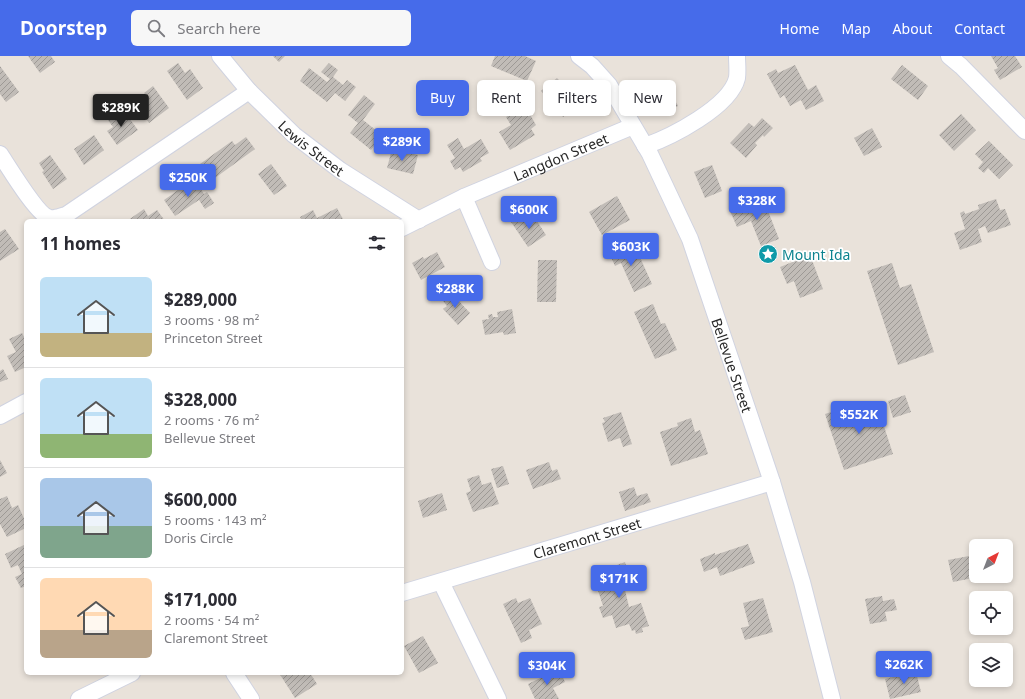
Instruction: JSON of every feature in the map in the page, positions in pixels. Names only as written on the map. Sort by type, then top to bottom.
[{"type":"street","name":"Lewis Street","points":[[220,56],[249,91],[294,135],[340,170],[419,220]]},
{"type":"street","name":"Bellevue Street","points":[[579,56],[592,66],[609,85],[645,146],[690,240],[772,482],[802,582],[832,699]]},
{"type":"street","points":[[645,146],[696,121],[729,94],[737,78],[738,56]]},
{"type":"street","points":[[949,56],[961,66],[1025,130]]},
{"type":"street","points":[[0,154],[44,216],[52,218],[66,215],[249,91]]},
{"type":"street","name":"Langdon Street","points":[[404,227],[464,197],[633,126]]},
{"type":"street","points":[[464,197],[492,262]]},
{"type":"street","points":[[0,416],[24,403]]},
{"type":"street","name":"Claremont Street","points":[[404,592],[772,482]]},
{"type":"street","points":[[441,582],[498,699]]},
{"type":"street","points":[[79,699],[128,675]]},
{"type":"street","points":[[235,675],[251,699]]},
{"type":"building","points":[[28,56],[51,56],[55,62],[40,73]]},
{"type":"building","points":[[273,56],[285,56],[279,62]]},
{"type":"building","points":[[495,56],[525,56],[536,61],[527,80],[491,66]]},
{"type":"building","points":[[991,56],[1015,56],[1022,67],[1000,80],[994,70],[998,68]]},
{"type":"building","points":[[178,63],[185,73],[190,69],[203,88],[187,100],[167,71]]},
{"type":"building","points":[[329,63],[338,70],[333,77],[343,85],[347,80],[356,87],[345,101],[335,93],[327,102],[300,81],[309,68],[327,82],[330,79],[321,72]]},
{"type":"building","points":[[795,65],[808,90],[816,85],[824,101],[806,110],[801,100],[790,106],[784,95],[780,98],[767,74],[776,69],[778,73]]},
{"type":"building","points":[[902,65],[928,86],[918,100],[891,79]]},
{"type":"building","points":[[0,66],[19,92],[6,102],[0,94]]},
{"type":"building","points":[[153,86],[169,108],[149,123],[136,104],[147,96],[144,93]]},
{"type":"building","points":[[364,95],[375,104],[363,120],[382,135],[371,150],[350,133],[358,123],[348,115]]},
{"type":"building","points":[[123,110],[138,130],[117,145],[107,131],[113,127],[108,120]]},
{"type":"building","points":[[961,114],[976,130],[954,151],[939,135]]},
{"type":"building","points":[[531,116],[536,125],[531,129],[535,135],[510,150],[499,132],[511,125],[506,117]]},
{"type":"building","points":[[762,118],[773,128],[755,143],[757,145],[746,158],[730,143],[749,123],[754,127]]},
{"type":"building","points":[[872,128],[882,147],[864,156],[854,138]]},
{"type":"building","points":[[94,135],[104,150],[84,165],[74,149]]},
{"type":"building","points":[[246,137],[255,149],[208,183],[201,175],[206,171],[200,164],[232,141],[235,145]]},
{"type":"building","points":[[458,138],[464,149],[481,139],[489,153],[480,158],[482,161],[463,172],[460,167],[455,170],[450,161],[455,158],[447,145]]},
{"type":"building","points":[[989,141],[1013,165],[999,179],[988,168],[984,173],[978,168],[983,162],[975,154]]},
{"type":"building","points":[[392,149],[418,155],[413,174],[387,168]]},
{"type":"building","points":[[50,155],[67,179],[53,189],[42,172],[44,171],[39,163]]},
{"type":"building","points":[[271,164],[287,186],[274,195],[258,174]]},
{"type":"building","points":[[712,165],[722,191],[705,198],[694,172]]},
{"type":"building","points":[[194,179],[204,194],[207,192],[214,203],[205,209],[199,200],[175,216],[164,200]]},
{"type":"building","points":[[617,196],[630,220],[602,235],[589,212]]},
{"type":"building","points":[[996,199],[1000,210],[1005,209],[1011,225],[988,233],[985,226],[978,229],[982,242],[960,250],[954,233],[965,229],[960,213],[964,211],[965,214],[979,209],[978,205]]},
{"type":"building","points":[[756,201],[758,206],[771,201],[774,209],[768,211],[779,239],[761,246],[751,221],[737,227],[730,211]]},
{"type":"building","points":[[337,208],[343,219],[301,219],[300,217],[313,210],[317,218]]},
{"type":"building","points":[[144,209],[148,216],[157,210],[164,219],[130,219]]},
{"type":"building","points":[[525,213],[531,221],[535,218],[546,235],[528,247],[511,222]]},
{"type":"building","points":[[5,229],[19,249],[0,261],[0,232]]},
{"type":"building","points":[[620,242],[627,257],[638,253],[652,284],[634,292],[621,263],[615,266],[607,248]]},
{"type":"building","points":[[437,252],[445,267],[421,280],[412,263]]},
{"type":"building","points":[[810,255],[823,289],[800,298],[794,281],[787,284],[780,267]]},
{"type":"building","points":[[538,260],[557,260],[556,302],[537,302]]},
{"type":"building","points":[[892,263],[900,288],[911,284],[934,352],[898,365],[867,271]]},
{"type":"building","points":[[451,293],[470,313],[458,325],[443,309],[447,306],[443,301]]},
{"type":"building","points":[[653,304],[661,324],[665,323],[677,350],[655,359],[634,312]]},
{"type":"building","points":[[512,309],[516,333],[504,335],[503,332],[485,335],[482,320],[489,319],[488,315],[492,314],[493,317],[498,317],[497,312]]},
{"type":"building","points":[[22,333],[24,337],[24,368],[15,372],[7,356],[16,352],[9,339]]},
{"type":"building","points":[[3,369],[8,379],[0,382],[0,371]]},
{"type":"building","points":[[905,395],[911,412],[893,418],[888,401]]},
{"type":"building","points":[[862,402],[864,409],[877,405],[893,454],[844,470],[825,414]]},
{"type":"building","points":[[621,412],[632,444],[623,447],[620,438],[608,442],[602,423],[605,422],[603,418]]},
{"type":"building","points":[[691,418],[695,432],[700,430],[708,454],[671,466],[660,432],[678,426],[677,423]]},
{"type":"building","points":[[0,460],[7,473],[0,477]]},
{"type":"building","points":[[549,462],[552,471],[557,469],[561,479],[533,489],[526,470]]},
{"type":"building","points":[[503,466],[509,484],[497,488],[491,469]]},
{"type":"building","points":[[479,475],[482,485],[491,482],[499,504],[473,512],[466,493],[471,491],[467,479]]},
{"type":"building","points":[[634,487],[637,496],[647,493],[651,502],[625,511],[619,492]]},
{"type":"building","points":[[442,493],[447,510],[423,518],[418,501]]},
{"type":"building","points":[[7,496],[12,508],[18,505],[24,518],[24,529],[7,537],[0,524],[0,499]]},
{"type":"building","points":[[748,544],[755,563],[720,576],[717,567],[704,572],[700,559],[715,553],[715,555]]},
{"type":"building","points":[[24,545],[24,587],[21,588],[15,577],[22,574],[18,565],[11,568],[5,554]]},
{"type":"building","points":[[969,556],[969,579],[953,582],[948,560]]},
{"type":"building","points":[[625,562],[629,576],[627,577],[631,588],[625,590],[629,607],[641,603],[649,626],[642,628],[643,632],[636,634],[635,630],[632,631],[629,624],[616,628],[612,615],[603,618],[599,607],[603,606],[592,572],[605,568],[606,571]]},
{"type":"building","points":[[882,596],[883,601],[894,599],[897,610],[885,612],[887,621],[870,624],[865,599]]},
{"type":"building","points":[[516,598],[518,603],[530,598],[542,624],[529,630],[532,638],[521,643],[503,604]]},
{"type":"building","points":[[763,598],[773,632],[745,640],[741,628],[749,626],[743,603]]},
{"type":"building","points":[[423,636],[438,663],[419,673],[404,646]]},
{"type":"building","points":[[559,669],[565,682],[553,688],[559,699],[535,699],[528,684]]},
{"type":"building","points":[[921,670],[922,675],[917,676],[921,692],[890,699],[885,679]]},
{"type":"building","points":[[280,675],[311,675],[317,684],[295,698]]},
{"type":"place","name":"Mount Ida","points":[[768,254]]}]
